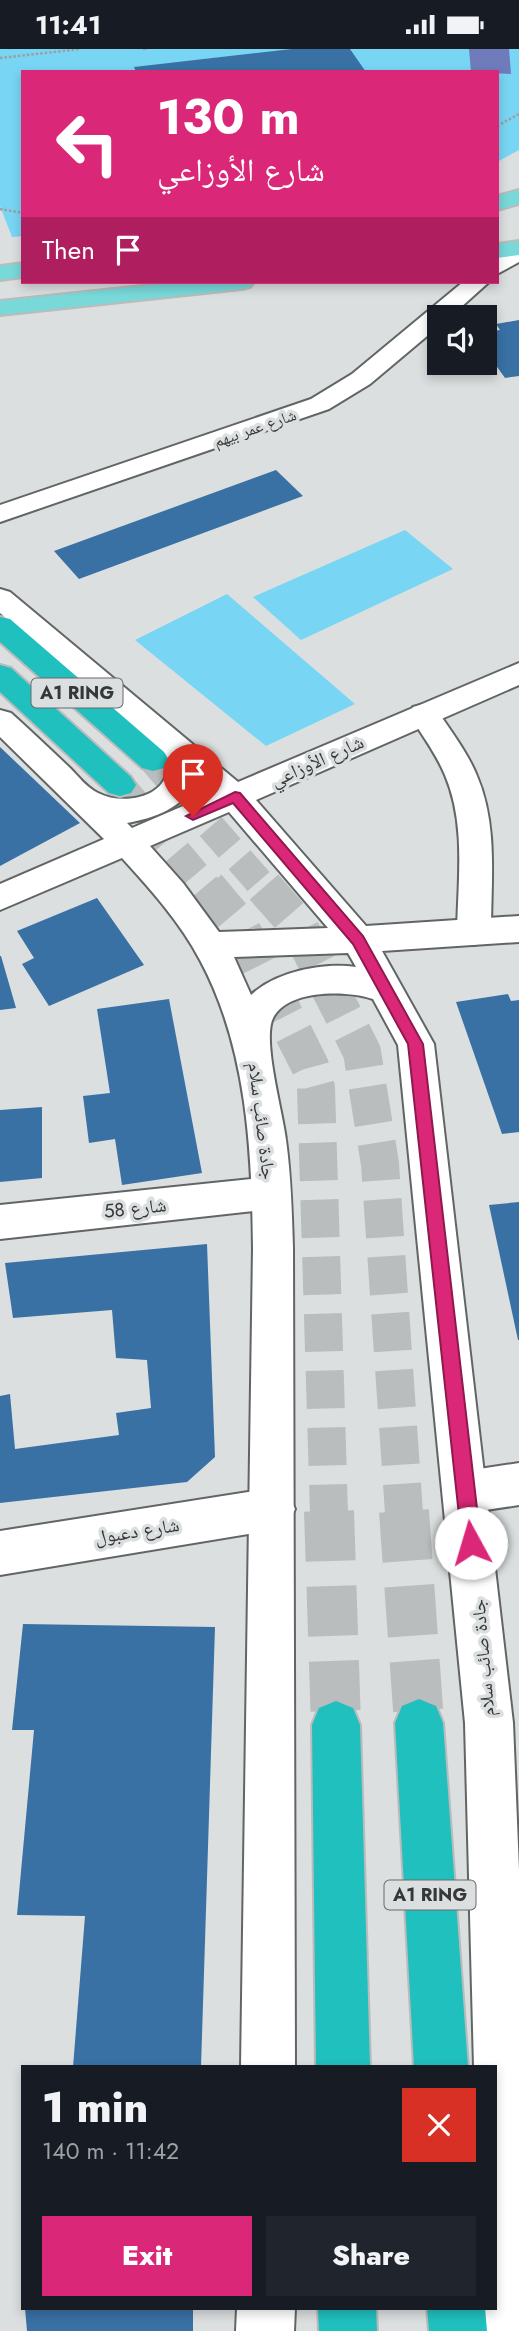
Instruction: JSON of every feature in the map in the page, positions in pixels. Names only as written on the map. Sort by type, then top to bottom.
[{"type":"highway","name":"A1 RING","points":[[0,626],[166,755]]},
{"type":"highway","name":"A1 RING","points":[[0,675],[120,785]]},
{"type":"highway","name":"A1 RING","points":[[419,1723],[441,2065]]},
{"type":"highway","points":[[336,1725],[343,2065]]},
{"type":"highway","points":[[347,2310],[348,2331]]},
{"type":"highway","points":[[456,2310],[458,2331]]},
{"type":"main road","points":[[499,237],[519,235]]},
{"type":"main road","points":[[499,251],[519,250]]},
{"type":"main road","points":[[0,253],[21,251]]},
{"type":"main road","points":[[0,273],[21,270]]},
{"type":"main road","points":[[0,291],[63,284]]},
{"type":"main road","points":[[0,308],[223,284]]},
{"type":"street","points":[[499,265],[519,250]]},
{"type":"street","name":"شارع عمر بيهم","points":[[0,515],[320,404],[361,379],[475,284]]},
{"type":"street","name":"جادة صائب سلام","points":[[0,598],[166,755],[235,797],[358,940],[416,1044],[466,1492],[504,1722],[510,2331]]},
{"type":"street","name":"شارع الأوزاعي","points":[[0,898],[519,673]]},
{"type":"street","points":[[424,714],[460,774],[466,792],[473,832],[474,932]]},
{"type":"street","name":"جادة صائب سلام","points":[[0,720],[161,876],[211,944],[231,988],[253,1051],[261,1097],[271,1193],[273,1509],[268,2065]]},
{"type":"street","points":[[84,800],[121,812],[150,806],[176,790],[184,780],[185,771],[166,755]]},
{"type":"street","points":[[211,944],[358,940],[519,929]]},
{"type":"street","points":[[253,1051],[253,1027],[260,1009],[274,997],[318,981],[341,979],[387,990]]},
{"type":"street","name":"شارع 58","points":[[0,1222],[271,1193]]},
{"type":"street","points":[[466,1492],[519,1485]]},
{"type":"street","name":"شارع دعبول","points":[[0,1553],[273,1509]]},
{"type":"street","points":[[265,2331],[266,2310]]},
{"type":"path","points":[[0,58],[80,49]]},
{"type":"path","points":[[499,125],[519,114]]},
{"type":"path","points":[[0,209],[21,213]]},
{"type":"shaded area","points":[[0,49],[519,49],[519,150],[499,161],[499,70],[21,70],[21,236],[12,237],[0,206]]},
{"type":"shaded area","points":[[469,49],[509,49],[511,74],[499,73],[499,70],[471,70]]},
{"type":"shaded area","points":[[405,530],[453,569],[301,640],[253,597]]},
{"type":"shaded area","points":[[227,594],[355,704],[266,746],[135,640]]},
{"type":"building","points":[[292,49],[350,49],[365,70],[135,70],[134,67]]},
{"type":"building","points":[[519,320],[519,376],[505,378],[497,367],[497,330],[500,330],[497,324]]},
{"type":"building","points":[[276,470],[303,496],[79,579],[54,551]]},
{"type":"building","points":[[0,747],[80,823],[0,866]]},
{"type":"building","points":[[97,898],[144,965],[49,1006],[22,964],[34,958],[17,931]]},
{"type":"building","points":[[1,956],[16,1008],[0,1010]]},
{"type":"building","points":[[508,994],[511,1001],[519,1000],[519,1132],[502,1134],[456,1002]]},
{"type":"building","points":[[169,999],[202,1173],[122,1185],[115,1139],[89,1143],[83,1096],[110,1093],[97,1009]]},
{"type":"building","points":[[42,1107],[42,1178],[0,1182],[0,1110]]},
{"type":"building","points":[[519,1202],[519,1340],[518,1340],[489,1205]]},
{"type":"building","points":[[207,1244],[215,1457],[187,1482],[0,1503],[0,1396],[10,1394],[15,1449],[119,1435],[116,1413],[151,1408],[147,1360],[116,1358],[112,1310],[13,1318],[5,1263]]},
{"type":"building","points":[[23,1624],[215,1627],[201,2065],[73,2065],[85,1916],[17,1915],[34,1730],[12,1730]]},
{"type":"building","points":[[25,2310],[193,2310],[193,2331],[27,2331]]},
{"type":"tunnel","points":[[153,760],[265,889]]},
{"type":"tunnel","points":[[120,785],[208,889]]},
{"type":"tunnel","points":[[207,887],[239,925],[310,1066],[316,1088],[329,1513]]},
{"type":"tunnel","points":[[264,887],[299,927],[362,1052],[380,1164],[404,1513]]},
{"type":"tunnel","points":[[329,1511],[336,1725]]},
{"type":"tunnel","points":[[404,1511],[419,1723]]},
{"type":"route","points":[[193,816],[235,797],[294,869],[358,940],[416,1044],[471,1543]]}]
